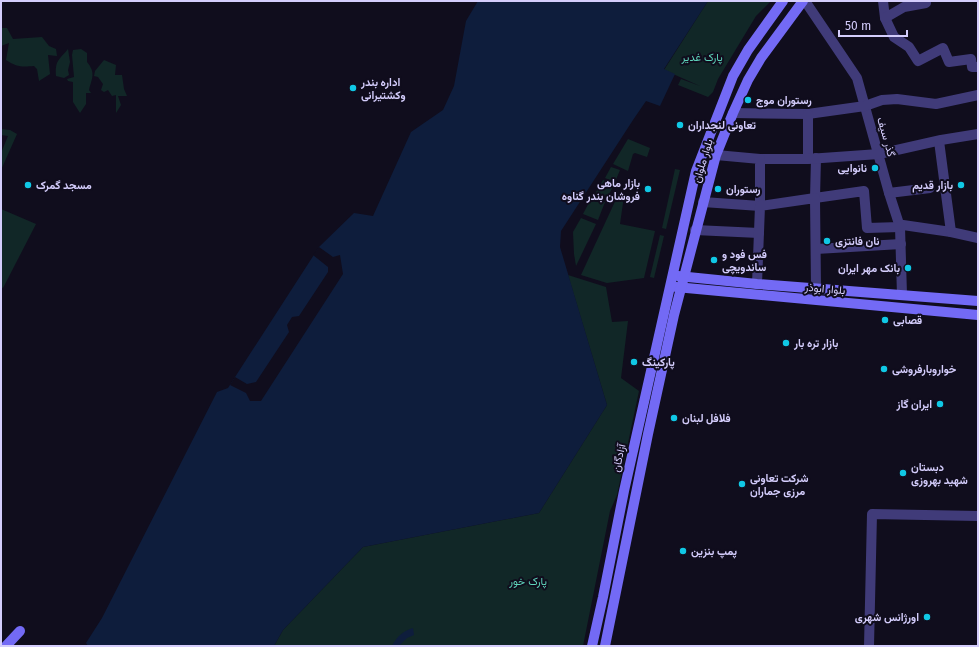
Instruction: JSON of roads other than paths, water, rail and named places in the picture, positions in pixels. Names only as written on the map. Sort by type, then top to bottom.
[{"type":"main road","name":"بلوار ملوان","points":[[672,276],[698,165],[719,111],[734,76],[748,50],[783,1]]},
{"type":"main road","name":"بلوار ملوان","points":[[684,277],[695,230],[716,155],[733,113],[748,80],[762,58],[804,1]]},
{"type":"main road","name":"بلوار ابوذر","points":[[672,276],[978,301]]},
{"type":"main road","name":"آزادگان","points":[[592,646],[624,491],[672,276]]},
{"type":"main road","points":[[605,646],[648,434],[672,323],[684,277]]},
{"type":"main road","name":"بلوار ابوذر","points":[[670,287],[978,315]]},
{"type":"street","name":"گذر سیف","points":[[804,1],[854,71],[857,78],[900,227],[902,295]]},
{"type":"street","points":[[883,1],[885,18],[894,37],[909,47],[918,61],[943,48],[949,62],[971,59],[972,67],[978,67]]},
{"type":"street","points":[[885,18],[904,8],[926,4],[925,1]]},
{"type":"street","points":[[733,113],[808,114],[865,106],[882,100],[897,99],[936,104],[978,95]]},
{"type":"street","points":[[808,114],[815,198],[816,288]]},
{"type":"street","points":[[716,155],[760,159],[812,159],[879,154],[978,134]]},
{"type":"street","points":[[939,141],[951,232]]},
{"type":"street","points":[[757,284],[760,159]]},
{"type":"street","points":[[889,193],[930,188]]},
{"type":"street","points":[[703,202],[760,206],[864,191],[866,228],[900,227],[903,225],[951,232],[978,238]]},
{"type":"street","points":[[695,230],[759,233]]},
{"type":"street","points":[[816,249],[901,244]]},
{"type":"street","points":[[869,646],[872,514],[978,516]]},
{"type":"water","points":[[478,1],[708,1],[664,69],[675,74],[660,106],[646,101],[561,231],[560,247],[607,405],[539,513],[363,547],[283,630],[274,646],[88,646],[86,643],[102,618],[217,392],[228,388],[319,247],[354,213],[373,216],[411,132],[443,110],[454,86],[466,21]]},
{"type":"water","points":[[413,628],[414,635],[407,638],[399,646],[392,646],[401,634]]},
{"type":"place","name":"اداره بندر وکشتیرانی","points":[[353,88]]},
{"type":"place","name":"رستوران موج","points":[[748,100]]},
{"type":"place","name":"تعاونی لنجداران","points":[[680,125]]},
{"type":"place","name":"نانوایی","points":[[875,168]]},
{"type":"place","name":"مسجد گمرک","points":[[28,185]]},
{"type":"place","name":"بازار قدیم","points":[[961,185]]},
{"type":"place","name":"بازار ماهی فروشان بندر گناوه","points":[[648,189]]},
{"type":"place","name":"رستوران","points":[[718,189]]},
{"type":"place","name":"نان فانتزی","points":[[827,241]]},
{"type":"place","name":"فس فود و ساندویچی","points":[[714,260]]},
{"type":"place","name":"بانک مهر ایران","points":[[908,268]]},
{"type":"place","name":"قصابی","points":[[885,320]]},
{"type":"place","name":"بازار تره بار","points":[[786,343]]},
{"type":"place","name":"پارکینگ","points":[[634,362]]},
{"type":"place","name":"خواروبارفروشی","points":[[884,369]]},
{"type":"place","name":"ایران گاز","points":[[940,404]]},
{"type":"place","name":"فلافل لبنان","points":[[674,418]]},
{"type":"place","name":"دبستان شهید بهروزی","points":[[903,473]]},
{"type":"place","name":"شرکت تعاونی مرزی جماران","points":[[742,484]]},
{"type":"place","name":"پمپ بنزین","points":[[683,551]]},
{"type":"place","name":"اورژانس شهری","points":[[927,617]]},
{"type":"park label","name":"پارک غدیر","points":[[702,57]]},
{"type":"park label","name":"پارک خور","points":[[528,581]]}]
